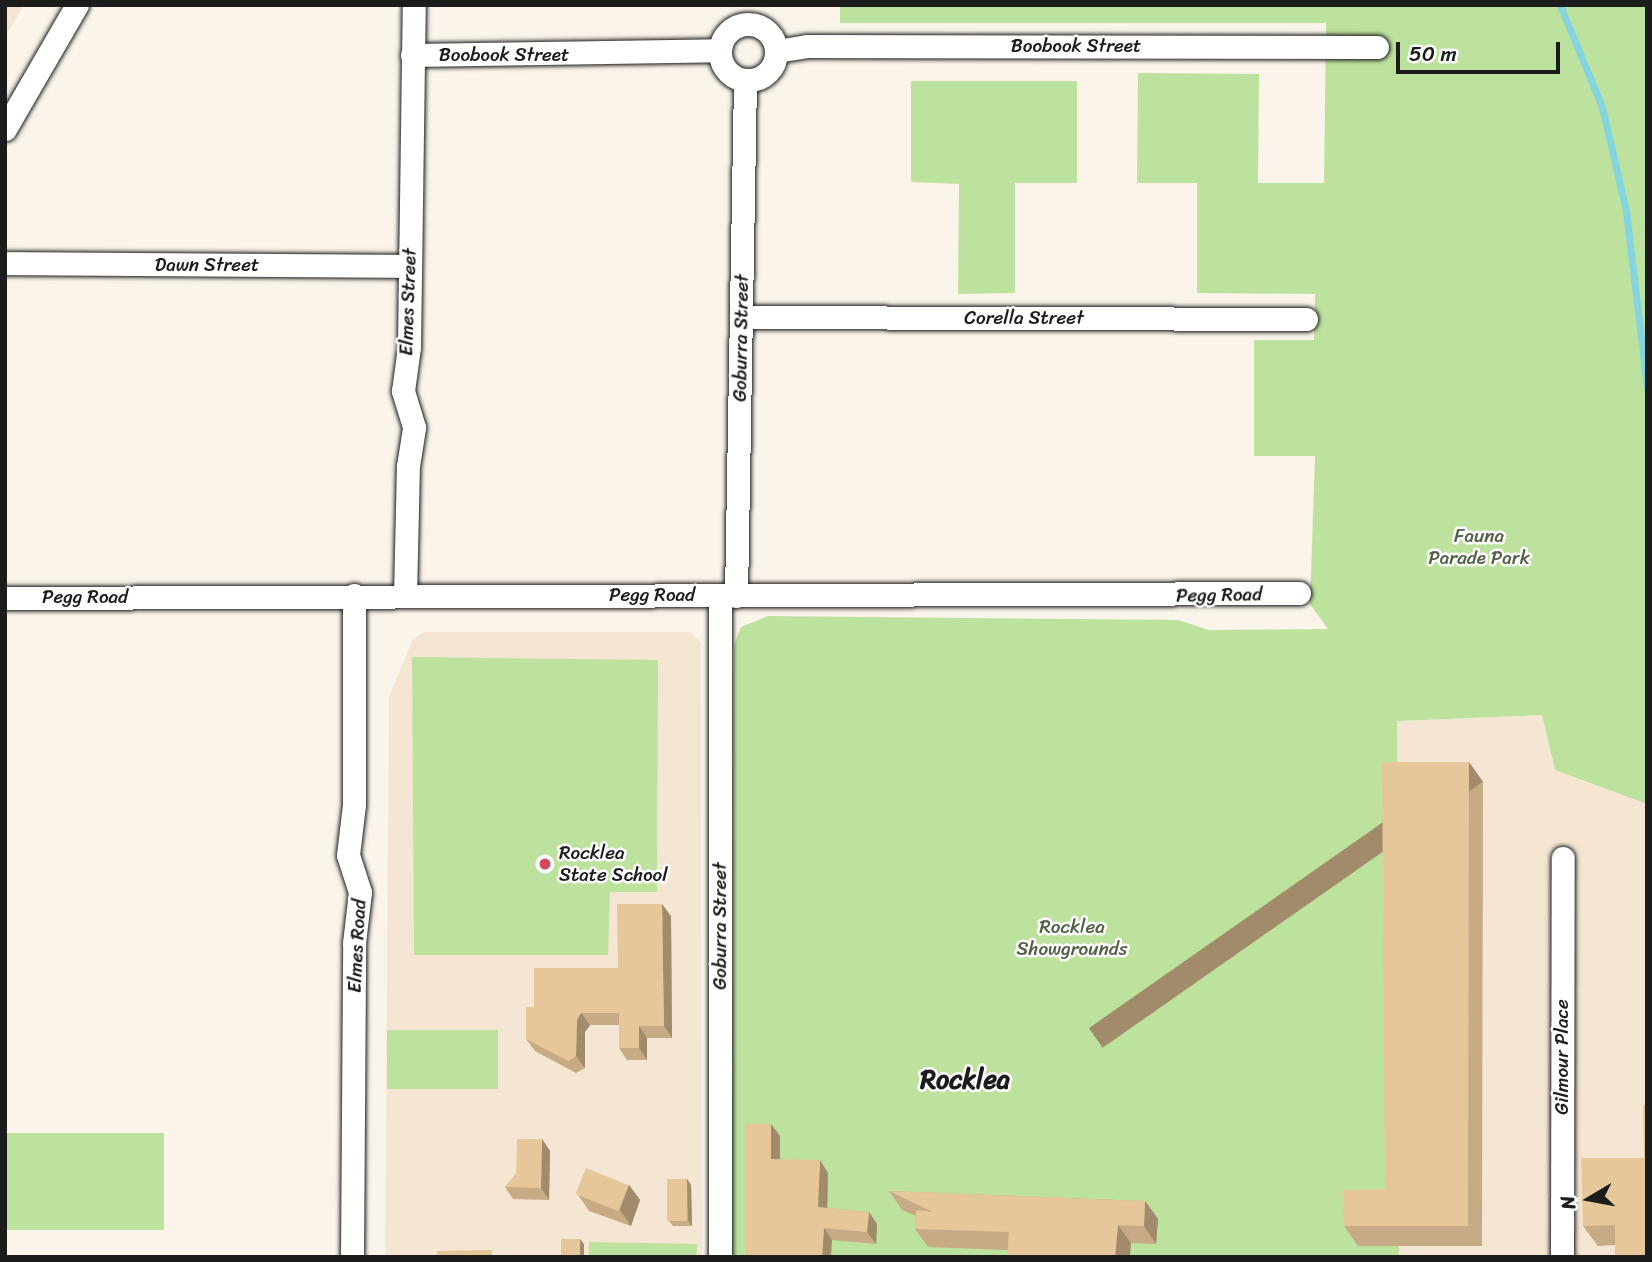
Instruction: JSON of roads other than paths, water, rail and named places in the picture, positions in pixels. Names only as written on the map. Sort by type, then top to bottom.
[{"type":"street","points":[[5,129],[77,5]]},
{"type":"street","name":"Elmes Street","points":[[405,596],[408,466],[414,427],[403,391],[409,347],[414,5]]},
{"type":"street","points":[[749,15],[771,36],[776,51],[763,75],[746,80],[730,73],[720,50],[727,34],[749,15]]},
{"type":"street","name":"Boobook Street","points":[[776,51],[807,46],[1377,47]]},
{"type":"street","name":"Boobook Street","points":[[412,55],[720,50]]},
{"type":"street","name":"Goburra Street","points":[[720,1257],[728,596],[741,317],[746,80]]},
{"type":"street","name":"Dawn Street","points":[[5,264],[409,266]]},
{"type":"street","name":"Corella Street","points":[[741,317],[1306,318]]},
{"type":"street","name":"Pegg Road","points":[[5,598],[1299,593]]},
{"type":"street","name":"Elmes Road","points":[[352,1257],[354,943],[360,898],[348,855],[355,805],[354,596]]},
{"type":"street","name":"Gilmour Place","points":[[1562,1257],[1563,858]]},
{"type":"waterway","points":[[1560,5],[1602,107],[1626,211],[1647,388]]},
{"type":"place","name":"Rocklea State School","points":[[545,864]]},
{"type":"district","name":"Rocklea","points":[[965,1080]]},
{"type":"park label","name":"Fauna Parade Park","points":[[1479,547]]},
{"type":"park label","name":"Rocklea Showgrounds","points":[[1072,938]]}]
